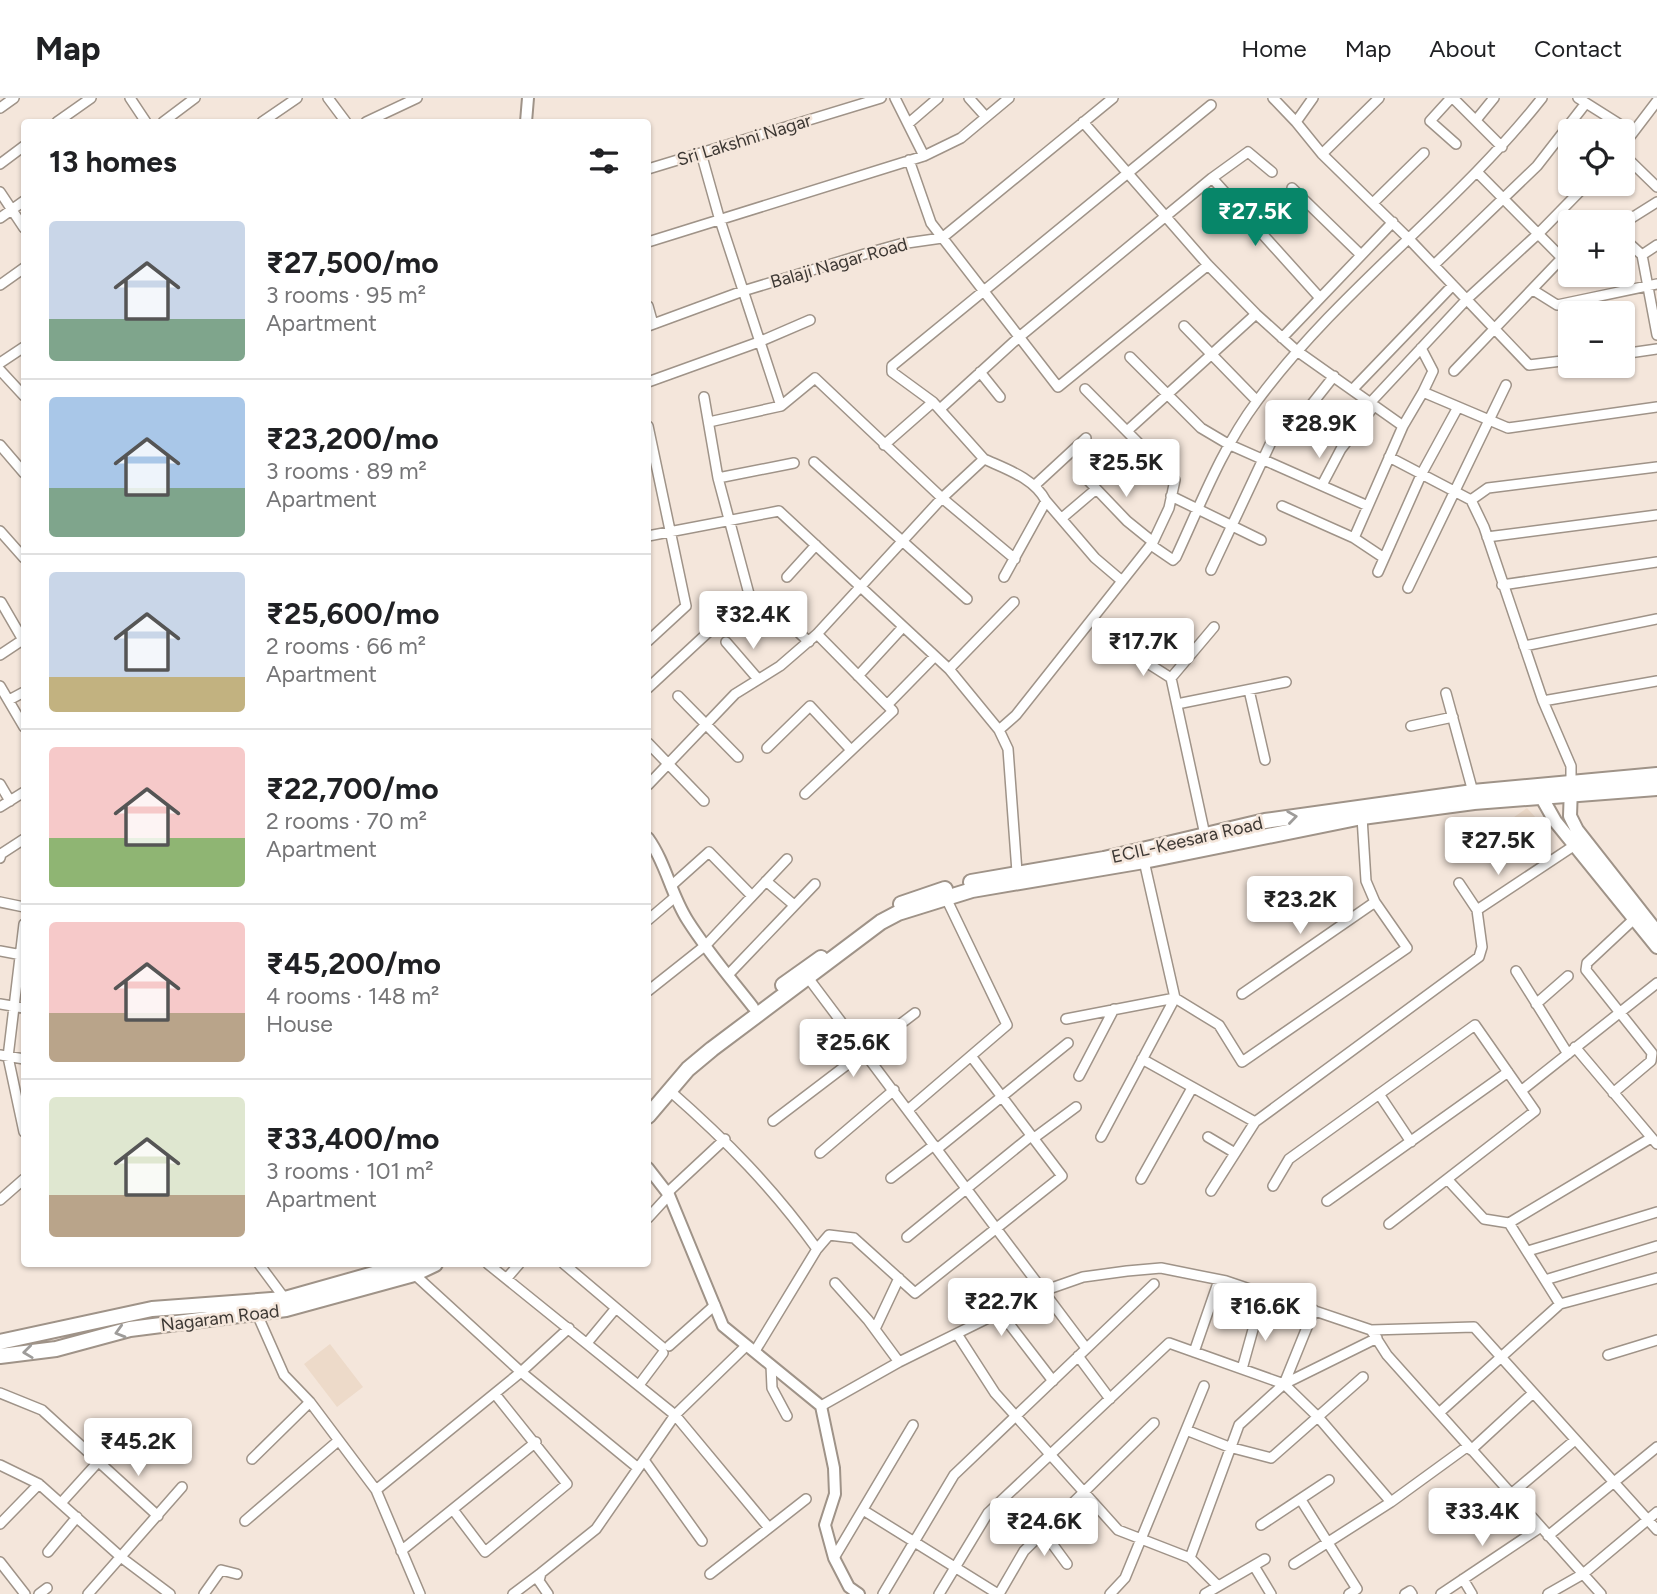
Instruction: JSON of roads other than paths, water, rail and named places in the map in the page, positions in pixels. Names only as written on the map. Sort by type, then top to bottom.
[{"type":"main road","name":"ECIL-Keesara Road","points":[[756,1010],[878,914],[921,895],[1017,872],[1144,862],[1362,817],[1657,775]]},
{"type":"main road","name":"ECIL-Keesara Road","points":[[1571,787],[1657,788]]},
{"type":"main road","points":[[1571,787],[1570,816],[1579,842],[1657,947]]},
{"type":"main road","name":"ECIL-Keesara Road","points":[[756,1010],[809,979],[881,922],[972,890],[1087,867],[1265,821],[1473,792],[1538,791]]},
{"type":"main road","points":[[1538,791],[1657,932]]},
{"type":"main road","points":[[651,1113],[688,1069],[756,1010]]},
{"type":"main road","points":[[651,1102],[703,1044],[756,1010]]},
{"type":"main road","name":"Nagaram Road","points":[[0,1356],[77,1345],[130,1329],[285,1299],[411,1269]]},
{"type":"main road","name":"Nagaram Road","points":[[0,1342],[152,1309],[257,1314],[286,1310],[411,1269]]},
{"type":"street","points":[[0,108],[14,98]]},
{"type":"street","points":[[61,119],[91,98]]},
{"type":"street","points":[[130,98],[142,119]]},
{"type":"street","points":[[167,119],[195,98]]},
{"type":"street","points":[[266,119],[297,98]]},
{"type":"street","points":[[328,98],[344,119]]},
{"type":"street","points":[[388,98],[395,107]]},
{"type":"street","points":[[372,119],[417,98]]},
{"type":"street","points":[[526,119],[528,98]]},
{"type":"street","name":"Sri Lakshni Nagar","points":[[651,168],[881,98]]},
{"type":"street","points":[[895,98],[924,156]]},
{"type":"street","points":[[909,123],[938,98]]},
{"type":"street","points":[[969,98],[986,117]]},
{"type":"street","points":[[651,241],[719,217],[924,156],[961,138],[1009,98]]},
{"type":"street","points":[[942,238],[1113,98]]},
{"type":"street","points":[[1273,98],[1322,154],[1393,222],[1529,365],[1558,361]]},
{"type":"street","points":[[1296,122],[1313,98]]},
{"type":"street","points":[[1322,154],[1379,98]]},
{"type":"street","points":[[1456,144],[1430,121],[1452,98],[1502,147]]},
{"type":"street","points":[[1476,120],[1494,98]]},
{"type":"street","points":[[1082,474],[1173,560],[1228,444],[1257,401],[1297,351],[1502,147],[1542,98]]},
{"type":"street","points":[[1434,265],[1537,166],[1582,100],[1612,119]]},
{"type":"street","points":[[1635,128],[1657,101]]},
{"type":"street","points":[[1122,581],[1096,558],[1034,486],[984,459],[936,405],[892,372],[891,366],[1211,104]]},
{"type":"street","points":[[1083,122],[1208,265],[1256,314],[1297,351],[1403,426]]},
{"type":"street","points":[[0,164],[21,148]]},
{"type":"street","points":[[884,445],[980,372],[1212,178],[1248,152],[1272,172]]},
{"type":"street","points":[[701,153],[719,217],[781,406]]},
{"type":"street","points":[[1373,203],[1424,153]]},
{"type":"street","points":[[909,160],[931,223],[1058,387],[1208,265]]},
{"type":"street","points":[[1635,166],[1657,187]]},
{"type":"street","points":[[1477,172],[1558,250]]},
{"type":"street","points":[[1212,178],[1320,299]]},
{"type":"street","points":[[1292,188],[1361,255]]},
{"type":"street","points":[[0,192],[21,224]]},
{"type":"street","points":[[1322,485],[1341,449],[1372,404],[1421,348],[1467,299],[1575,196]]},
{"type":"street","points":[[1635,216],[1657,202]]},
{"type":"street","points":[[0,218],[21,203]]},
{"type":"street","points":[[1282,338],[1393,222]]},
{"type":"street","name":"Balaji Nagar Road","points":[[651,325],[743,291],[900,244],[942,238]]},
{"type":"street","points":[[1642,255],[1657,245]]},
{"type":"street","points":[[1635,249],[1642,255],[1657,335]]},
{"type":"street","points":[[1454,371],[1558,265]]},
{"type":"street","points":[[0,285],[21,270]]},
{"type":"street","points":[[1352,390],[1453,285]]},
{"type":"street","points":[[1533,290],[1557,304],[1657,285]]},
{"type":"street","points":[[1127,431],[1256,314]]},
{"type":"street","points":[[651,381],[759,342],[810,320]]},
{"type":"street","points":[[1184,326],[1257,401]]},
{"type":"street","points":[[1354,538],[1403,426],[1433,371],[1421,348]]},
{"type":"street","points":[[0,363],[21,349]]},
{"type":"street","points":[[1635,352],[1657,349]]},
{"type":"street","points":[[1130,357],[1201,428],[1228,444],[1368,506]]},
{"type":"street","points":[[0,370],[21,393]]},
{"type":"street","points":[[980,372],[1000,397]]},
{"type":"street","points":[[1300,419],[1334,376]]},
{"type":"street","points":[[709,422],[781,406],[815,378],[942,498],[1015,559]]},
{"type":"street","points":[[1408,588],[1506,386]]},
{"type":"street","points":[[999,730],[1016,715],[1152,543],[1171,496],[1175,480],[1085,389]]},
{"type":"street","points":[[1423,392],[1507,428],[1657,407]]},
{"type":"street","points":[[704,397],[718,478],[748,594],[755,601],[762,598],[809,642]]},
{"type":"street","points":[[1378,572],[1422,473],[1458,407]]},
{"type":"street","points":[[1211,570],[1281,421]]},
{"type":"street","points":[[651,438],[686,606],[651,638]]},
{"type":"street","points":[[1034,486],[1086,438]]},
{"type":"street","points":[[0,444],[21,469]]},
{"type":"street","points":[[1390,457],[1471,500],[1487,537],[1543,701],[1571,766],[1571,787]]},
{"type":"street","points":[[651,782],[735,694],[817,635],[942,498],[984,459]]},
{"type":"street","points":[[814,462],[967,599]]},
{"type":"street","points":[[718,478],[794,463]]},
{"type":"street","points":[[1471,500],[1488,488],[1657,467]]},
{"type":"street","points":[[1062,518],[1096,490]]},
{"type":"street","points":[[1171,496],[1261,540]]},
{"type":"street","points":[[1004,577],[1046,501]]},
{"type":"street","points":[[1282,506],[1354,538],[1384,558]]},
{"type":"street","points":[[651,535],[779,511],[816,545],[949,669],[999,730],[1008,749],[1017,872]]},
{"type":"street","points":[[1487,537],[1657,515]]},
{"type":"street","points":[[0,531],[21,555]]},
{"type":"street","points":[[787,577],[816,545]]},
{"type":"street","points":[[1502,585],[1657,562]]},
{"type":"street","points":[[1,602],[21,634]]},
{"type":"street","points":[[949,669],[1014,602]]},
{"type":"street","points":[[1524,646],[1657,619]]},
{"type":"street","points":[[651,685],[716,625]]},
{"type":"street","points":[[858,676],[903,627]]},
{"type":"street","points":[[1171,678],[1214,627]]},
{"type":"street","points":[[805,794],[893,711],[817,635]]},
{"type":"street","points":[[0,655],[21,641]]},
{"type":"street","points":[[726,642],[758,679]]},
{"type":"street","points":[[1130,652],[1171,678],[1205,835]]},
{"type":"street","points":[[887,705],[934,657]]},
{"type":"street","points":[[1543,701],[1657,681]]},
{"type":"street","points":[[1177,705],[1286,682]]},
{"type":"street","points":[[1,688],[21,722]]},
{"type":"street","points":[[1249,690],[1265,760]]},
{"type":"street","points":[[1446,693],[1473,792]]},
{"type":"street","points":[[9,700],[21,694]]},
{"type":"street","points":[[678,696],[738,757]]},
{"type":"street","points":[[767,748],[810,706],[851,750]]},
{"type":"street","points":[[1412,726],[1453,717]]},
{"type":"street","points":[[651,746],[704,801]]},
{"type":"street","points":[[0,784],[10,801]]},
{"type":"street","points":[[0,807],[21,794]]},
{"type":"street","points":[[1066,1019],[1175,998],[1219,1025],[1242,1062],[1407,948],[1375,902],[1366,881],[1362,817]]},
{"type":"street","points":[[0,858],[1,854],[21,841]]},
{"type":"street","points":[[1477,910],[1579,842]]},
{"type":"street","points":[[651,843],[664,866],[675,897],[705,944],[756,1010]]},
{"type":"street","points":[[671,886],[709,852],[752,896]]},
{"type":"street","points":[[651,989],[705,944],[787,859]]},
{"type":"street","points":[[1101,1138],[1175,998],[1144,862]]},
{"type":"street","points":[[766,881],[794,905]]},
{"type":"street","points":[[1211,1191],[1255,1122],[1479,957],[1482,947],[1477,910],[1460,883]]},
{"type":"street","points":[[728,975],[815,884]]},
{"type":"street","points":[[651,917],[675,897]]},
{"type":"street","points":[[909,1109],[1007,1025],[946,898]]},
{"type":"street","points":[[0,902],[21,906]]},
{"type":"street","points":[[1242,994],[1375,902]]},
{"type":"street","points":[[1614,1093],[1652,1056],[1621,1011],[1586,970],[1587,963],[1634,919]]},
{"type":"street","points":[[0,951],[21,955]]},
{"type":"street","points":[[21,960],[4,1056],[21,1121]]},
{"type":"street","points":[[1448,1180],[1484,1219],[1509,1223],[1654,1141],[1614,1093],[1572,1050],[1536,1004],[1516,971]]},
{"type":"street","points":[[1536,1004],[1568,976]]},
{"type":"street","points":[[809,979],[1086,1348]]},
{"type":"street","points":[[1521,1091],[1657,983]]},
{"type":"street","points":[[0,1004],[21,1008]]},
{"type":"street","points":[[1079,1076],[1114,1009]]},
{"type":"street","points":[[773,1121],[915,1013]]},
{"type":"street","points":[[1273,1186],[1289,1159],[1475,1025],[1535,1111],[1389,1224]]},
{"type":"street","points":[[891,1178],[1002,1097],[1068,1043]]},
{"type":"street","points":[[513,1594],[596,1529],[675,1415],[750,1349],[829,1235],[855,1238],[915,1293],[1062,1176],[971,1056]]},
{"type":"street","points":[[1142,1059],[1255,1122]]},
{"type":"street","points":[[1327,1201],[1508,1072]]},
{"type":"street","points":[[1141,1179],[1192,1088]]},
{"type":"street","points":[[820,1153],[894,1090]]},
{"type":"street","points":[[670,1091],[725,1139],[779,1197],[817,1249]]},
{"type":"street","points":[[1379,1094],[1411,1142]]},
{"type":"street","points":[[907,1237],[1032,1137],[1076,1107]]},
{"type":"street","points":[[1208,1137],[1235,1153]]},
{"type":"street","points":[[651,1214],[668,1194],[725,1139]]},
{"type":"street","points":[[651,1172],[668,1194],[723,1326],[821,1406],[834,1468],[835,1494],[825,1525],[846,1590],[859,1594]]},
{"type":"street","points":[[1,1197],[21,1181]]},
{"type":"street","points":[[1528,1251],[1657,1212]]},
{"type":"street","points":[[1509,1223],[1560,1304]]},
{"type":"street","points":[[1545,1280],[1657,1246]]},
{"type":"street","points":[[264,1267],[285,1299]]},
{"type":"street","points":[[492,1267],[675,1415],[769,1528]]},
{"type":"street","points":[[507,1278],[516,1267]]},
{"type":"street","points":[[567,1267],[665,1349]]},
{"type":"street","points":[[821,1406],[898,1362],[1043,1291],[1083,1277],[1161,1268],[1219,1280],[1314,1310],[1374,1334],[1387,1355],[1601,1594]]},
{"type":"street","points":[[411,1269],[521,1373],[638,1468]]},
{"type":"street","points":[[875,1329],[899,1278]]},
{"type":"street","points":[[1439,1413],[1560,1304],[1657,1278]]},
{"type":"street","points":[[1194,1352],[1219,1280]]},
{"type":"street","points":[[835,1283],[875,1329],[898,1362]]},
{"type":"street","points":[[883,1594],[954,1475],[1154,1284]]},
{"type":"street","points":[[639,1385],[665,1349],[715,1305]]},
{"type":"street","points":[[587,1343],[615,1308]]},
{"type":"street","points":[[1242,1369],[1259,1308]]},
{"type":"street","points":[[1284,1384],[1314,1310]]},
{"type":"street","points":[[1000,1312],[1053,1381]]},
{"type":"street","points":[[257,1314],[285,1375],[310,1402],[376,1490],[420,1594]]},
{"type":"street","points":[[1189,1558],[1239,1425],[1284,1384],[1374,1334],[1474,1327],[1657,1530]]},
{"type":"street","points":[[376,1490],[521,1373],[569,1328]]},
{"type":"street","points":[[957,1334],[995,1393],[1118,1530],[1189,1558],[1217,1587]]},
{"type":"street","points":[[1608,1355],[1657,1340]]},
{"type":"street","points":[[939,1594],[988,1513],[1169,1343],[1284,1384],[1318,1417],[1391,1502]]},
{"type":"street","points":[[1079,1356],[1110,1399]]},
{"type":"street","points":[[771,1364],[772,1388],[788,1416]]},
{"type":"street","points":[[1186,1430],[1229,1447],[1271,1458],[1363,1377]]},
{"type":"street","points":[[1110,1594],[1125,1578],[1204,1386]]},
{"type":"street","points":[[0,1393],[42,1410],[158,1516]]},
{"type":"street","points":[[1294,1564],[1470,1448],[1533,1393]]},
{"type":"street","points":[[454,1511],[485,1552],[567,1484],[495,1394]]},
{"type":"street","points":[[252,1459],[310,1402]]},
{"type":"street","points":[[863,1510],[999,1594],[1024,1551],[1045,1534],[1154,1423]]},
{"type":"street","points":[[834,1558],[913,1425]]},
{"type":"street","points":[[1511,1494],[1575,1440]]},
{"type":"street","points":[[245,1521],[338,1441]]},
{"type":"street","points":[[401,1551],[536,1443]]},
{"type":"street","points":[[1548,1536],[1657,1447]]},
{"type":"street","points":[[644,1460],[702,1541]]},
{"type":"street","points":[[61,1503],[99,1461]]},
{"type":"street","points":[[0,1465],[39,1484],[121,1558],[170,1594]]},
{"type":"street","points":[[1261,1525],[1329,1480]]},
{"type":"street","points":[[0,1524],[39,1484]]},
{"type":"street","points":[[88,1594],[182,1487]]},
{"type":"street","points":[[710,1574],[806,1499]]},
{"type":"street","points":[[1301,1500],[1357,1589],[1349,1594]]},
{"type":"street","points":[[1548,1594],[1583,1574],[1657,1512]]},
{"type":"street","points":[[48,1552],[77,1517]]},
{"type":"street","points":[[1441,1594],[1541,1527]]},
{"type":"street","points":[[1045,1534],[1067,1564]]},
{"type":"street","points":[[1205,1594],[1265,1559]]},
{"type":"street","points":[[0,1562],[26,1594]]},
{"type":"street","points":[[1254,1566],[1271,1594]]},
{"type":"street","points":[[204,1594],[221,1570],[237,1574]]},
{"type":"street","points":[[541,1573],[539,1581],[548,1594]]},
{"type":"street","points":[[1464,1579],[1472,1594]]},
{"type":"street","points":[[1405,1594],[1410,1591],[1412,1594]]}]
